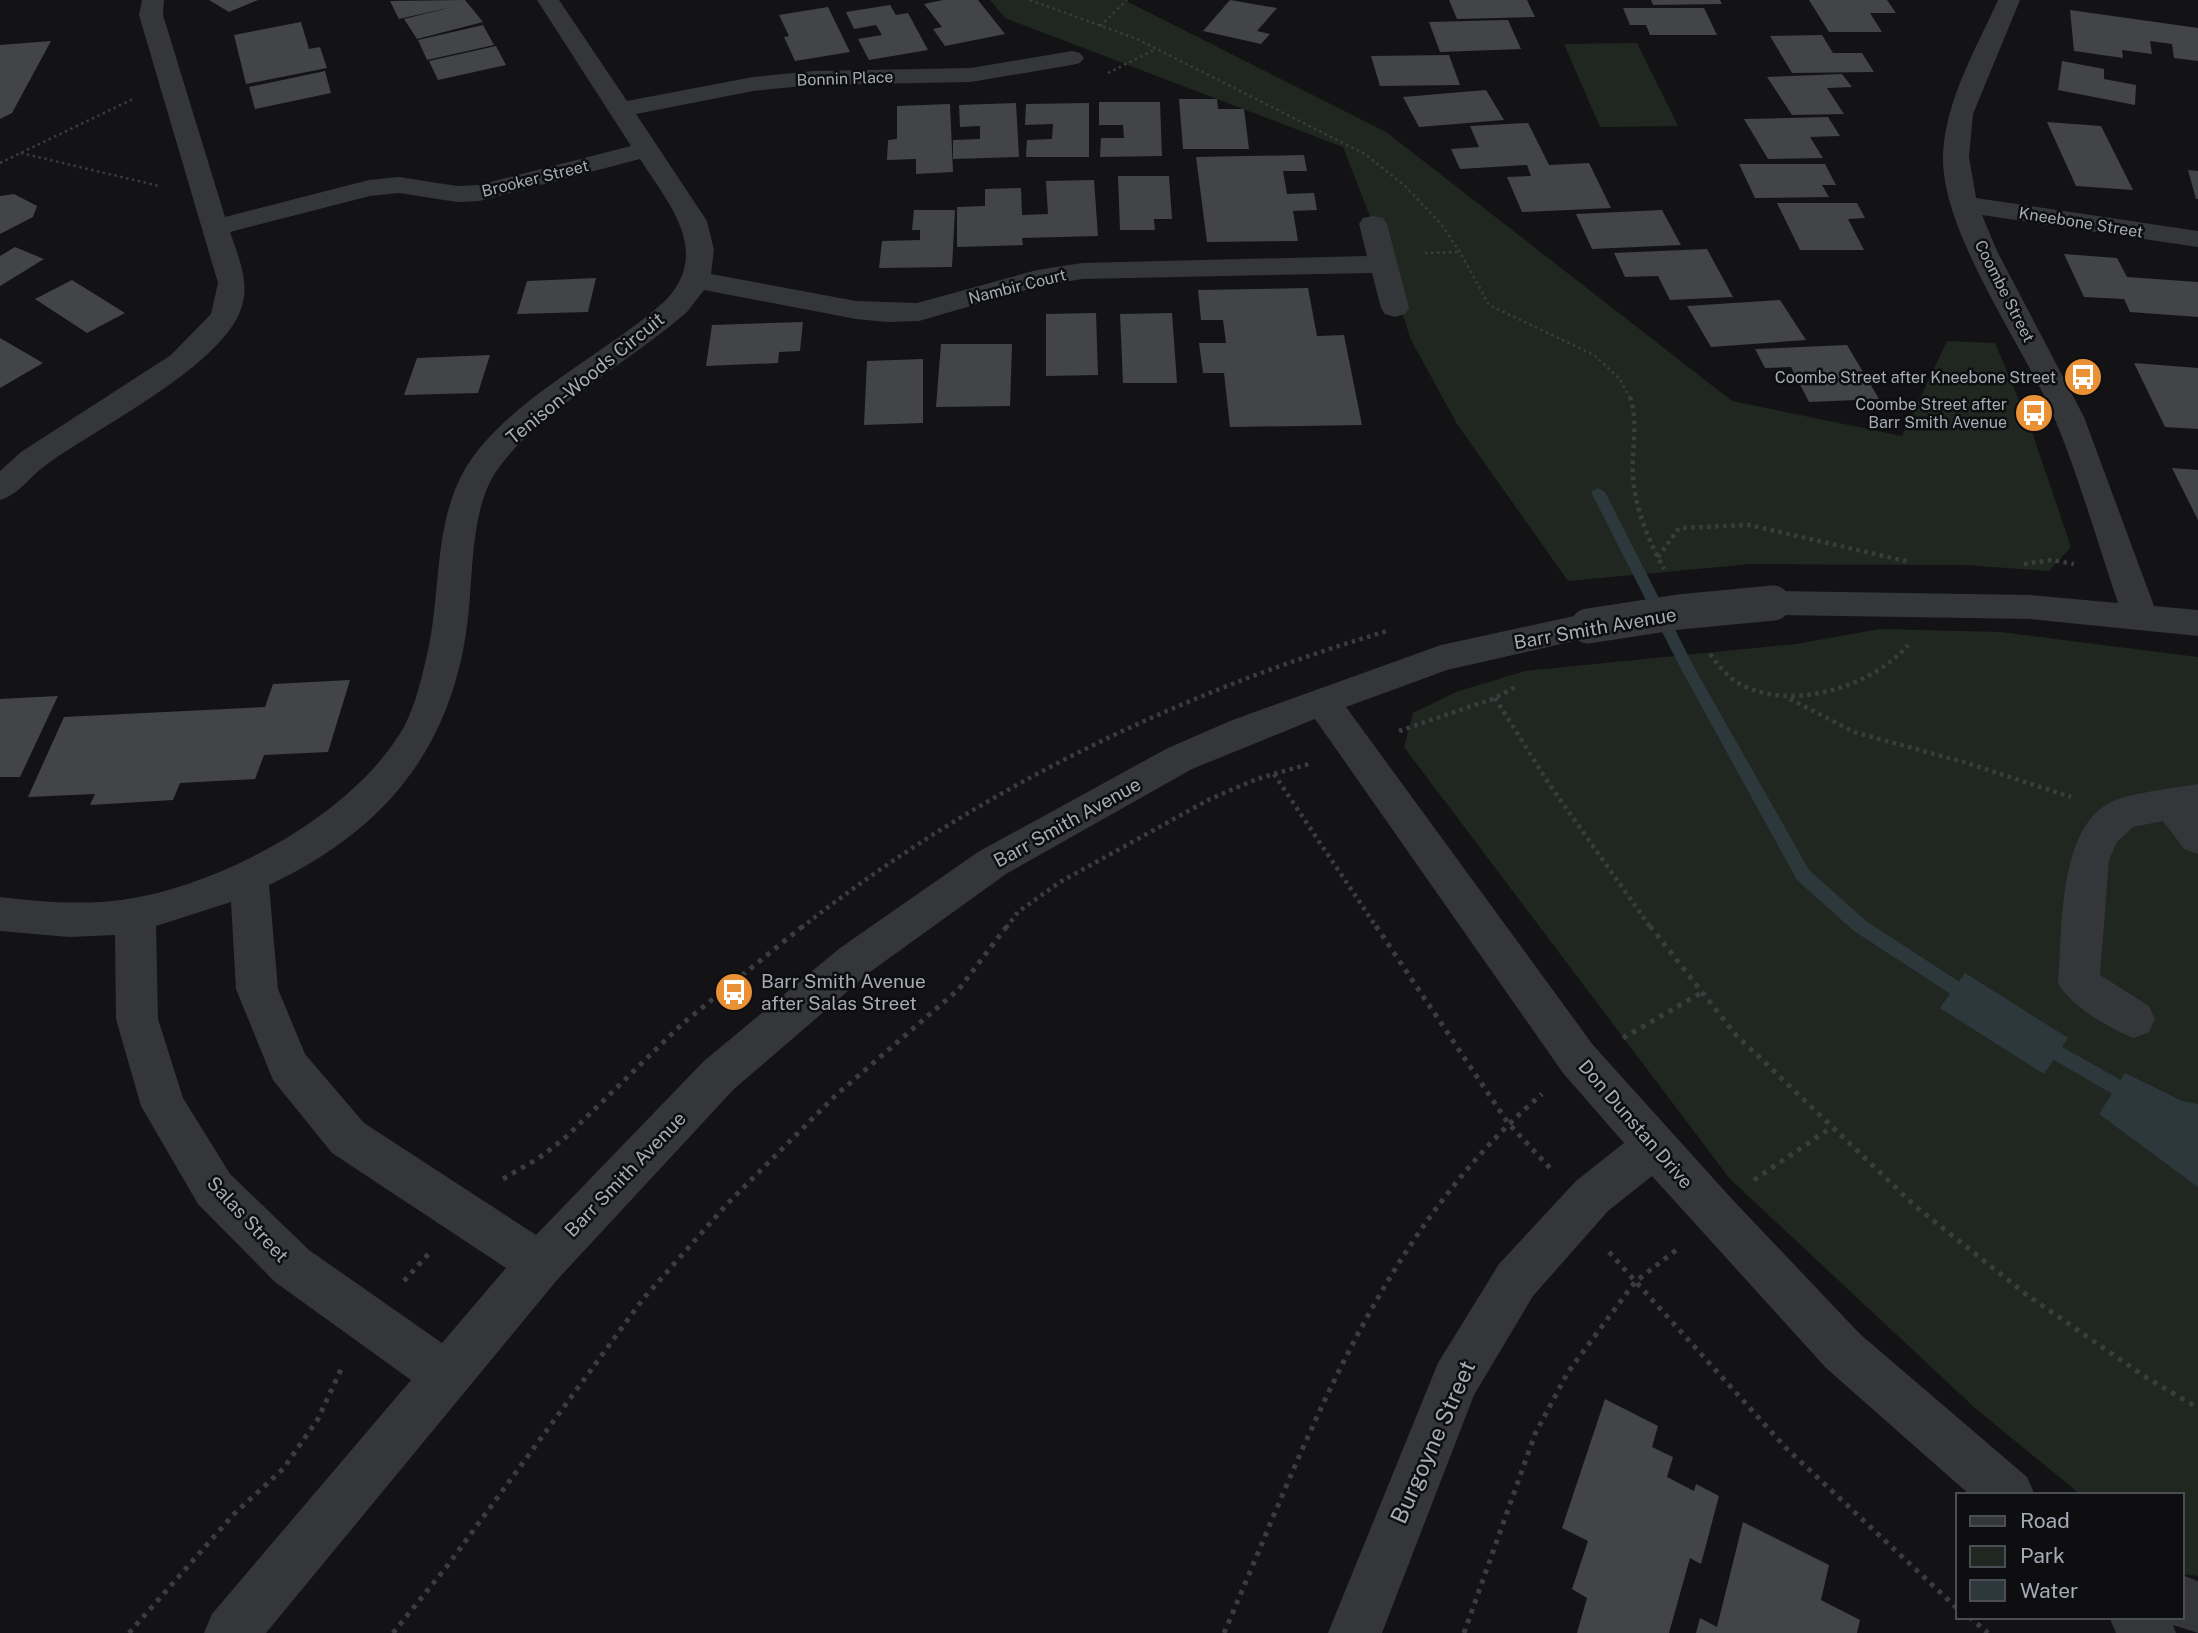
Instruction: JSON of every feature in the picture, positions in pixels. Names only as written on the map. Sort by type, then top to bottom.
[{"type":"street","points":[[0,489],[32,459],[182,362],[214,330],[225,314],[232,283],[215,219],[151,15],[153,0]]},
{"type":"street","name":"Tenison-Woods Circuit","points":[[0,914],[42,920],[135,915],[189,901],[248,878],[334,828],[377,790],[420,731],[444,658],[466,510],[479,473],[507,438],[657,322],[686,294],[695,280],[702,249],[693,221],[548,0]]},
{"type":"street","name":"Coombe Street","points":[[2008,0],[1960,114],[1956,157],[1964,204],[1983,251],[2069,417],[2140,616]]},
{"type":"street","name":"Bonnin Place","points":[[620,110],[753,84],[814,78],[971,75],[1072,58]]},
{"type":"street","name":"Brooker Street","points":[[215,219],[369,188],[399,185],[457,194],[479,193],[646,150]]},
{"type":"street","name":"Kneebone Street","points":[[1964,204],[2198,239]]},
{"type":"street","points":[[1373,223],[1395,308]]},
{"type":"street","name":"Nambir Court","points":[[695,280],[856,310],[887,313],[919,312],[1037,278],[1082,271],[1384,264]]},
{"type":"street","name":"Barr Smith Avenue","points":[[231,1633],[540,1264],[719,1075],[855,960],[992,863],[1180,760],[1322,701],[1441,658],[1588,626],[1679,612],[1773,603],[2030,607],[2140,616],[2197,632]]},
{"type":"street","name":"Don Dunstan Drive","points":[[1322,701],[1578,1059],[1715,1214],[1843,1351],[2007,1493]]},
{"type":"street","points":[[2134,1019],[2079,984],[2089,860],[2102,832],[2122,814],[2184,802],[2198,838]]},
{"type":"street","points":[[248,878],[257,989],[288,1066],[348,1138],[540,1264]]},
{"type":"street","name":"Salas Street","points":[[135,915],[137,1019],[163,1105],[214,1189],[292,1266],[446,1376]]},
{"type":"street","name":"Burgoyne Street","points":[[1355,1633],[1455,1381],[1516,1280],[1592,1196],[1654,1146]]},
{"type":"street","points":[[2138,1619],[2149,1633]]},
{"type":"path","points":[[1072,58],[1089,35],[1127,0]]},
{"type":"path","points":[[0,163],[142,93]]},
{"type":"path","points":[[20,153],[178,191],[186,201],[191,217],[215,219]]},
{"type":"path","points":[[1664,570],[1658,558],[1679,528],[1712,525],[1749,525],[1919,564]]},
{"type":"path","points":[[1704,643],[1718,668],[1738,685],[1766,695],[1788,698],[1831,691],[1892,664],[1908,645],[1920,645]]},
{"type":"path","points":[[393,1633],[448,1565],[643,1299],[728,1203],[835,1096],[959,989],[1018,912],[1060,882],[1210,799],[1257,779],[1310,764],[1495,698],[1523,683]]},
{"type":"path","points":[[1495,698],[1549,785],[1616,882],[1735,1034],[1915,1206],[2027,1295],[2144,1376],[2198,1408]]},
{"type":"path","points":[[1788,698],[1854,732],[1967,763],[2122,814]]},
{"type":"path","points":[[1224,1633],[1332,1383],[1380,1290],[1427,1219],[1508,1123],[1552,1086],[1578,1059],[1618,1042],[1701,993]]},
{"type":"path","points":[[1464,1633],[1535,1434],[1568,1372],[1635,1282],[1681,1246],[1740,1190],[1832,1127]]},
{"type":"path","points":[[130,1633],[234,1514],[283,1469],[318,1419],[342,1373],[344,1362],[341,1351],[463,1215]]},
{"type":"path","points":[[1971,1619],[1988,1633]]},
{"type":"green space","points":[[990,0],[1124,0],[1386,132],[1732,401],[1902,436],[1947,341],[1995,343],[2030,426],[2071,547],[2049,571],[1965,565],[1751,564],[1568,581],[1457,424],[1411,340],[1373,224],[1343,147],[1005,18]]},
{"type":"green space","points":[[1637,43],[1678,126],[1600,127],[1564,44]]},
{"type":"green space","points":[[1880,629],[2001,632],[2198,657],[2198,1576],[2184,1574],[2184,1493],[2079,1493],[1975,1408],[1730,1179],[1404,747],[1413,713],[1456,692],[1525,671],[1796,644]]},
{"type":"water","points":[[1965,973],[2068,1038],[2044,1074],[1940,1008]]},
{"type":"water","points":[[2125,1073],[2182,1101],[2198,1104],[2198,1187],[2099,1114]]},
{"type":"building","points":[[209,0],[258,0],[229,12]]},
{"type":"building","points":[[465,0],[483,22],[417,39],[404,19],[452,7],[399,19],[390,1]]},
{"type":"building","points":[[943,0],[978,0],[1005,34],[945,46],[933,29],[942,27],[924,4]]},
{"type":"building","points":[[1230,0],[1277,8],[1257,31],[1270,34],[1261,44],[1203,31]]},
{"type":"building","points":[[1449,0],[1527,0],[1535,17],[1457,19]]},
{"type":"building","points":[[1651,0],[1720,0],[1722,4],[1653,5]]},
{"type":"building","points":[[1809,0],[1887,0],[1896,13],[1870,13],[1882,32],[1829,32]]},
{"type":"building","points":[[890,5],[896,15],[908,13],[928,50],[869,60],[858,39],[882,35],[876,25],[854,29],[846,12]]},
{"type":"building","points":[[828,7],[850,52],[795,61],[784,37],[789,36],[779,15]]},
{"type":"building","points":[[1623,8],[1704,8],[1717,35],[1650,35],[1646,25],[1630,25]]},
{"type":"building","points":[[2070,10],[2198,28],[2198,61],[2174,58],[2172,44],[2150,41],[2152,54],[2122,50],[2123,58],[2074,51]]},
{"type":"building","points":[[1508,20],[1521,49],[1440,52],[1429,22]]},
{"type":"building","points":[[301,22],[309,49],[320,47],[327,68],[246,84],[234,35]]},
{"type":"building","points":[[483,25],[494,45],[427,60],[418,40]]},
{"type":"building","points":[[1822,35],[1833,53],[1862,53],[1874,72],[1792,73],[1770,36]]},
{"type":"building","points":[[51,41],[12,113],[0,119],[0,45]]},
{"type":"building","points":[[496,46],[506,65],[438,80],[429,61]]},
{"type":"building","points":[[1449,55],[1460,85],[1380,86],[1371,56]]},
{"type":"building","points":[[2062,61],[2104,69],[2104,79],[2136,85],[2135,105],[2058,90]]},
{"type":"building","points":[[325,71],[331,93],[255,109],[249,87]]},
{"type":"building","points":[[1842,74],[1852,87],[1827,88],[1844,114],[1792,115],[1767,77]]},
{"type":"building","points":[[1486,90],[1504,120],[1419,127],[1403,97]]},
{"type":"building","points":[[1179,99],[1217,99],[1218,109],[1244,109],[1249,149],[1183,149]]},
{"type":"building","points":[[1099,102],[1160,102],[1162,156],[1100,157],[1101,138],[1124,138],[1123,125],[1099,125]]},
{"type":"building","points":[[1016,103],[1019,157],[953,159],[953,140],[980,139],[980,126],[960,127],[959,105]]},
{"type":"building","points":[[1089,103],[1089,157],[1026,157],[1027,140],[1052,139],[1053,124],[1025,125],[1026,104]]},
{"type":"building","points":[[950,104],[953,172],[916,174],[916,159],[887,160],[888,140],[897,139],[897,106]]},
{"type":"building","points":[[1828,117],[1840,136],[1810,137],[1823,158],[1768,159],[1744,119]]},
{"type":"building","points":[[2047,122],[2101,126],[2133,190],[2076,186]]},
{"type":"building","points":[[1528,123],[1549,165],[1589,163],[1611,208],[1522,212],[1507,177],[1531,176],[1527,165],[1460,169],[1451,149],[1479,147],[1470,126]]},
{"type":"building","points":[[1304,155],[1307,171],[1283,171],[1287,194],[1314,193],[1317,210],[1293,211],[1298,241],[1207,242],[1196,157]]},
{"type":"building","points":[[1739,164],[1825,164],[1836,185],[1822,185],[1829,197],[1755,198]]},
{"type":"building","points":[[2188,170],[2198,171],[2198,199],[2196,199]]},
{"type":"building","points":[[1118,176],[1169,176],[1172,219],[1154,219],[1155,230],[1120,230]]},
{"type":"building","points":[[1094,180],[1098,236],[1022,238],[1023,245],[957,247],[957,207],[985,206],[985,189],[1021,188],[1022,215],[1048,214],[1046,181]]},
{"type":"building","points":[[14,194],[37,206],[33,217],[0,234],[0,196]]},
{"type":"building","points":[[1777,203],[1857,203],[1865,218],[1848,219],[1864,250],[1800,250]]},
{"type":"building","points":[[914,210],[955,210],[952,267],[879,268],[882,241],[920,240],[920,230],[912,230]]},
{"type":"building","points":[[1662,210],[1681,245],[1592,249],[1576,214]]},
{"type":"building","points":[[15,247],[44,259],[0,286],[0,256]]},
{"type":"building","points":[[1707,249],[1733,297],[1670,300],[1658,276],[1625,277],[1614,253]]},
{"type":"building","points":[[2064,254],[2117,258],[2127,277],[2198,282],[2198,317],[2130,312],[2124,299],[2084,297]]},
{"type":"building","points":[[596,278],[588,312],[517,314],[527,281]]},
{"type":"building","points":[[72,280],[125,313],[87,333],[35,299]]},
{"type":"building","points":[[1308,288],[1317,336],[1344,335],[1362,425],[1230,427],[1224,373],[1203,373],[1199,343],[1226,343],[1223,320],[1201,320],[1198,290]]},
{"type":"building","points":[[1780,300],[1806,340],[1711,347],[1687,306]]},
{"type":"building","points":[[1096,313],[1098,375],[1046,376],[1046,314]]},
{"type":"building","points":[[1172,313],[1177,383],[1123,383],[1120,314]]},
{"type":"building","points":[[803,322],[800,351],[779,352],[778,363],[706,366],[712,325]]},
{"type":"building","points":[[0,338],[43,363],[0,388]]},
{"type":"building","points":[[941,344],[1012,344],[1010,406],[936,407]]},
{"type":"building","points":[[1847,345],[1879,399],[1809,402],[1791,367],[1765,368],[1755,349]]},
{"type":"building","points":[[490,355],[478,393],[404,395],[417,358]]},
{"type":"building","points":[[923,359],[923,423],[864,425],[867,361]]},
{"type":"building","points":[[2134,363],[2198,368],[2198,429],[2165,427]]},
{"type":"building","points":[[2172,468],[2198,470],[2198,520]]},
{"type":"building","points":[[350,680],[328,752],[264,755],[255,779],[180,783],[173,800],[90,805],[95,794],[28,797],[64,717],[265,707],[273,684]]},
{"type":"building","points":[[58,696],[20,777],[0,777],[0,699]]},
{"type":"building","points":[[1605,1399],[1658,1426],[1652,1447],[1673,1457],[1667,1477],[1694,1491],[1696,1484],[1719,1496],[1701,1564],[1690,1558],[1669,1633],[1577,1633],[1587,1598],[1572,1589],[1588,1541],[1562,1528]]},
{"type":"building","points":[[1743,1522],[1829,1565],[1821,1600],[1860,1620],[1857,1633],[1696,1633],[1700,1618],[1717,1627]]},
{"type":"waterway","points":[[1598,492],[1688,669],[1803,875],[1860,926],[1972,999]]},
{"type":"waterway","points":[[2041,1043],[2134,1097]]},
{"type":"place","name":"Coombe Street after Kneebone Street","points":[[2083,377]]},
{"type":"place","name":"Coombe Street after Barr Smith Avenue","points":[[2034,413]]},
{"type":"place","name":"Barr Smith Avenue after Salas Street","points":[[734,992]]}]
